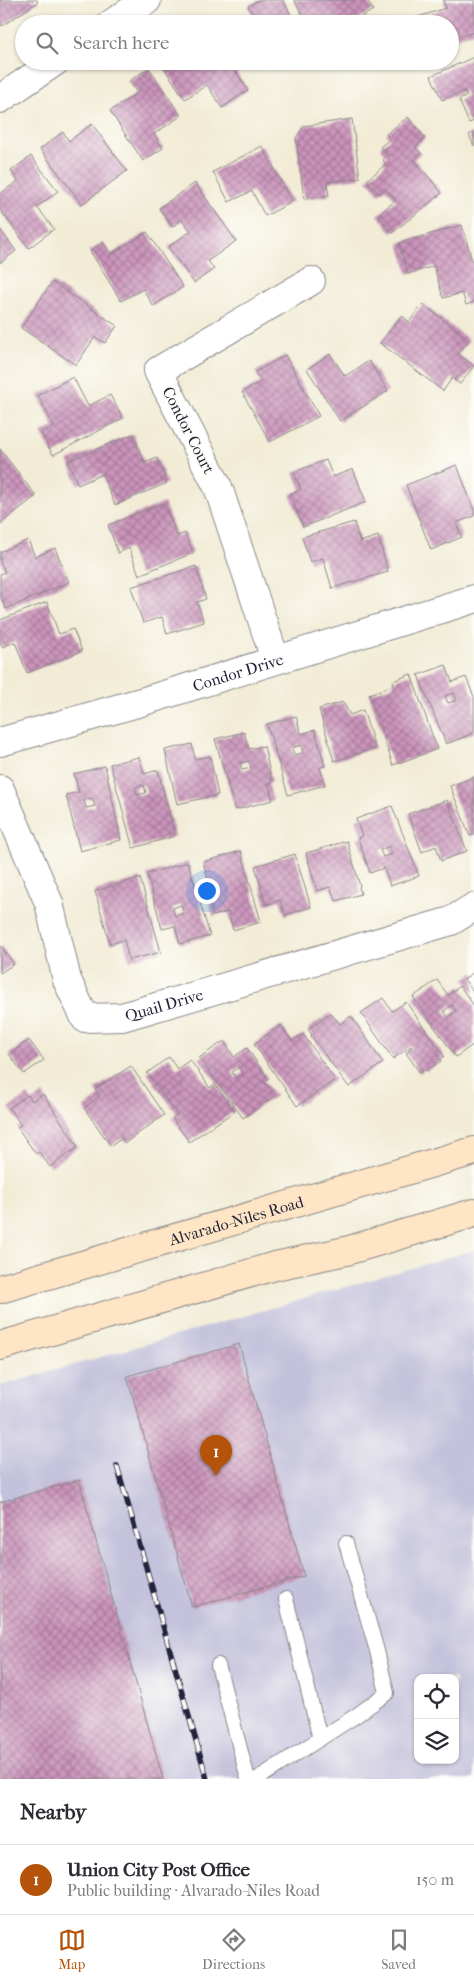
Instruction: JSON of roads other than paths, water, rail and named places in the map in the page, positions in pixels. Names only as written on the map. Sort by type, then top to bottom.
[{"type":"main road","name":"Alvarado-Niles Road","points":[[0,1289],[474,1151]]},
{"type":"main road","points":[[0,1346],[275,1266],[346,1251],[474,1213]]},
{"type":"street","points":[[125,15],[147,0]]},
{"type":"street","points":[[0,99],[43,70]]},
{"type":"street","name":"Condor Court","points":[[275,659],[218,487],[158,371],[311,281]]},
{"type":"street","name":"Condor Drive","points":[[0,742],[140,702],[474,599]]},
{"type":"street","name":"Quail Drive","points":[[0,789],[49,903],[67,980],[85,1018],[122,1017],[451,920],[474,907]]},
{"type":"lane","points":[[257,1779],[357,1715],[387,1693],[346,1543]]},
{"type":"lane","points":[[286,1600],[320,1739]]},
{"type":"lane","points":[[218,1664],[248,1779]]},
{"type":"railway","points":[[117,1466],[207,1779]]},
{"type":"place","name":"Union City Post Office","points":[[216,1476]]}]
